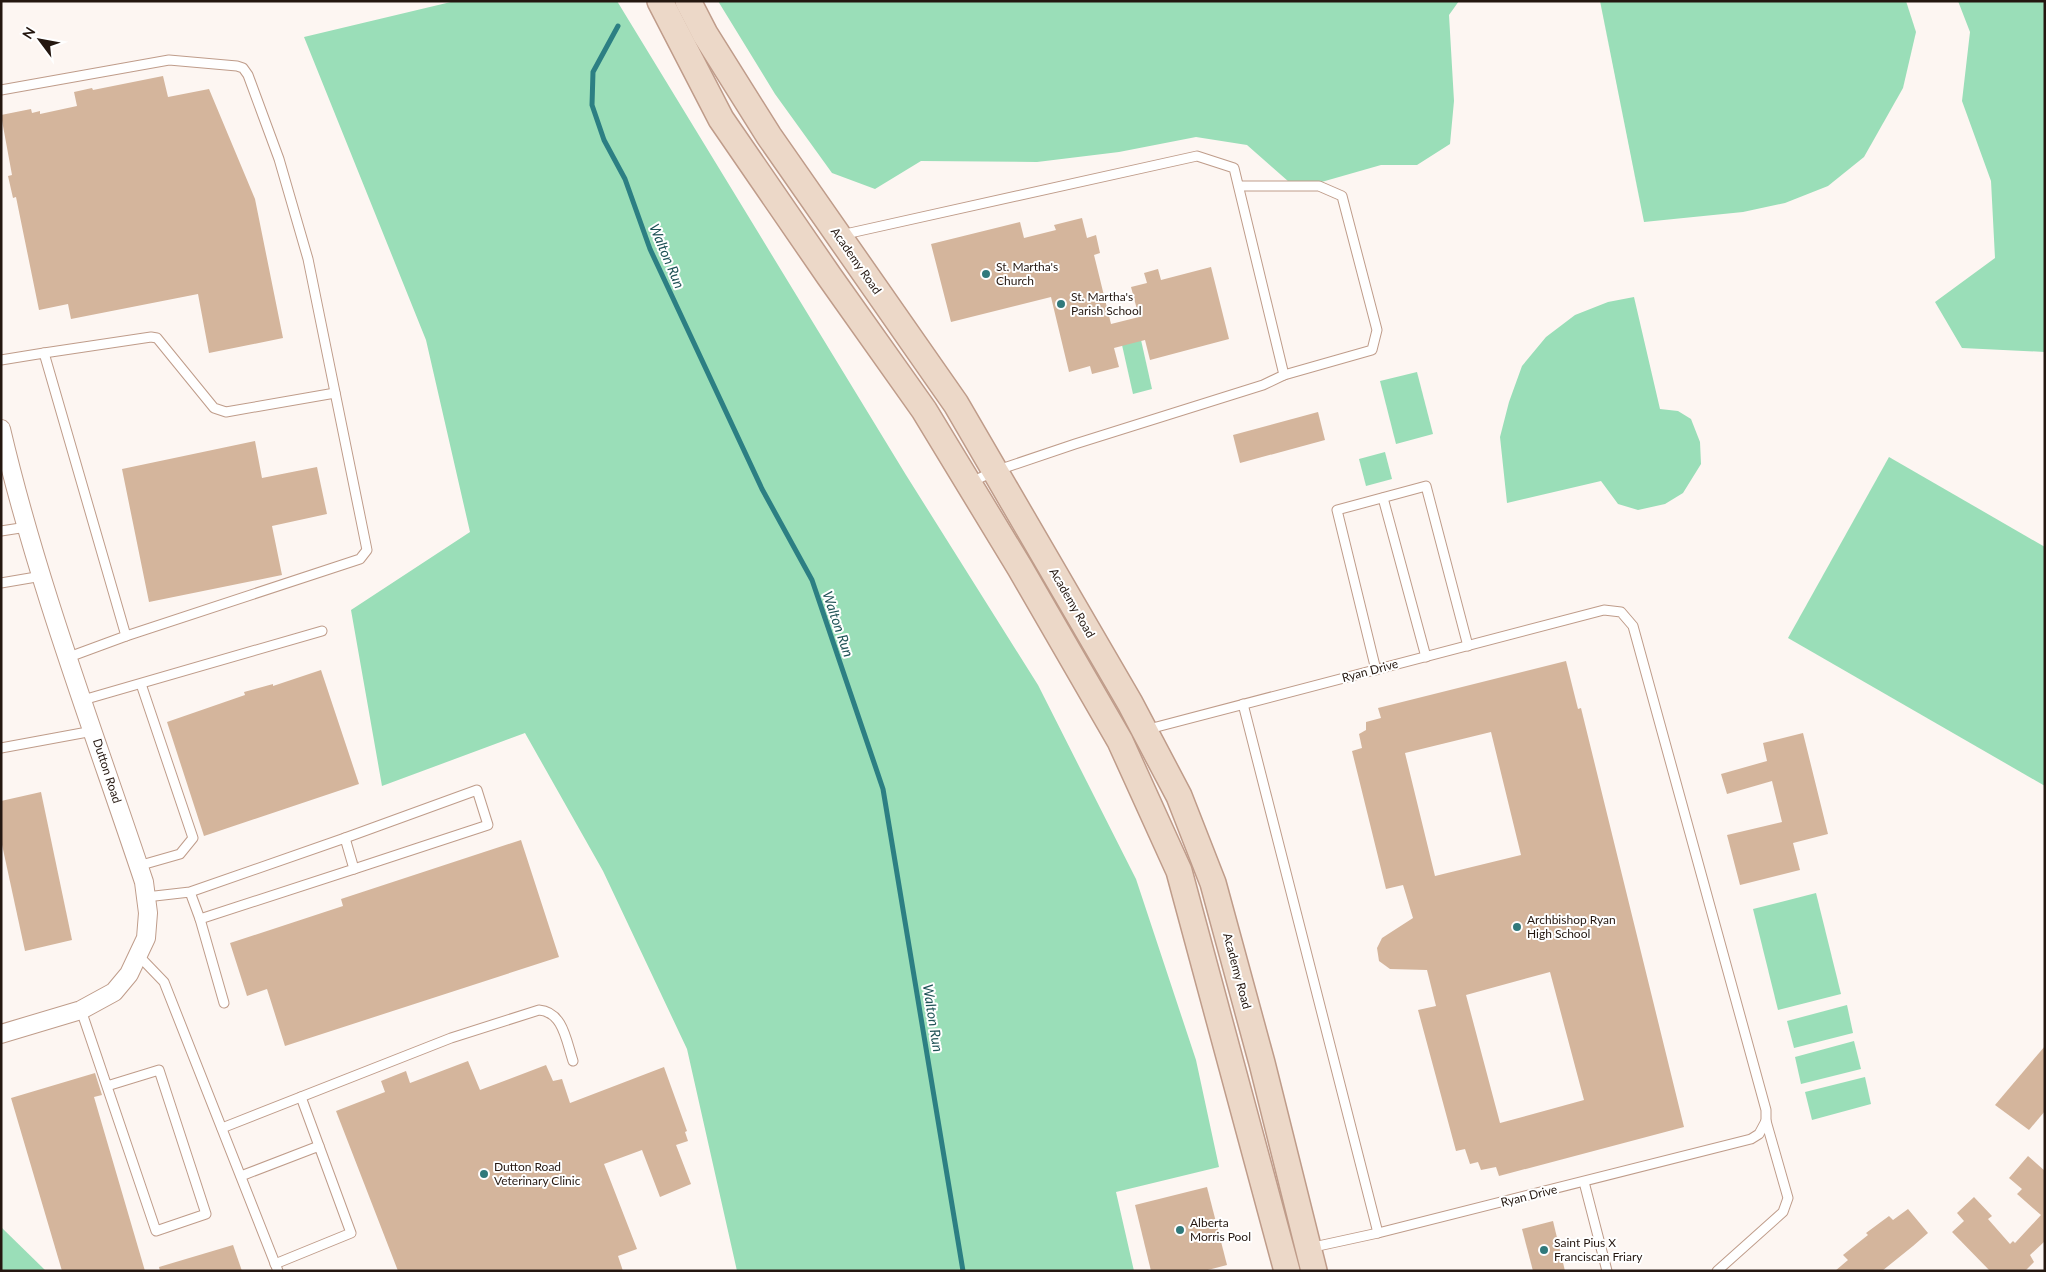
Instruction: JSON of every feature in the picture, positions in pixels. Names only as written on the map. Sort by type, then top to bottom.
[{"type":"main road","name":"Academy Road","points":[[660,1],[721,119],[924,410],[1132,736],[1179,796],[1213,882],[1262,1063],[1297,1257]]},
{"type":"main road","name":"Academy Road","points":[[688,1],[705,34],[769,136],[956,404],[995,471],[1132,736]]},
{"type":"main road","points":[[814,253],[839,236]]},
{"type":"street","name":"Dutton Road","points":[[1,429],[16,493],[42,576],[144,882],[148,913],[146,938],[129,974],[114,992],[81,1010],[1,1034]]},
{"type":"lane","points":[[1,90],[169,60],[243,68],[248,75],[279,159],[308,259],[367,550],[360,560],[126,636],[69,657]]},
{"type":"lane","points":[[839,236],[1197,156],[1234,168],[1284,374]]},
{"type":"lane","points":[[969,483],[995,471],[1075,444],[1263,385],[1284,374],[1372,350],[1376,330],[1342,196],[1319,186],[1239,186]]},
{"type":"lane","points":[[1,360],[151,337],[157,338],[214,408],[226,412],[335,394]]},
{"type":"lane","points":[[44,353],[126,636]]},
{"type":"lane","points":[[1376,670],[1337,510],[1426,486],[1468,646]]},
{"type":"lane","points":[[1383,498],[1426,657]]},
{"type":"lane","points":[[1,531],[27,527]]},
{"type":"lane","points":[[1,583],[42,576]]},
{"type":"lane","name":"Ryan Drive","points":[[1132,736],[1243,704],[1604,610],[1622,612],[1633,626],[1766,1110],[1766,1121],[1759,1134],[1751,1139],[1378,1233],[1297,1257]]},
{"type":"lane","points":[[83,700],[322,631]]},
{"type":"lane","points":[[138,866],[180,854],[193,838],[141,684]]},
{"type":"lane","points":[[1243,704],[1378,1233]]},
{"type":"lane","points":[[1,748],[93,731]]},
{"type":"lane","points":[[146,898],[190,892],[477,790],[488,825],[200,920]]},
{"type":"lane","points":[[344,838],[354,869]]},
{"type":"lane","points":[[190,892],[224,1003]]},
{"type":"lane","points":[[138,955],[164,982],[276,1267],[352,1233],[301,1097]]},
{"type":"lane","points":[[81,1010],[156,1231],[206,1214],[159,1070],[107,1086]]},
{"type":"lane","points":[[222,1128],[451,1038],[539,1010],[547,1011],[558,1019],[573,1061]]},
{"type":"lane","points":[[1717,1271],[1783,1212],[1788,1198],[1766,1121]]},
{"type":"lane","points":[[241,1176],[319,1146]]},
{"type":"lane","points":[[1584,1182],[1607,1271]]},
{"type":"green space","points":[[455,1],[617,1],[906,475],[1038,685],[1136,879],[1196,1060],[1219,1167],[1116,1192],[1134,1271],[737,1271],[687,1049],[603,871],[525,733],[382,786],[351,610],[470,532],[426,340],[304,37]]},
{"type":"green space","points":[[718,1],[1459,1],[1449,15],[1454,101],[1450,144],[1417,165],[1381,165],[1297,189],[1247,145],[1196,137],[1119,152],[1037,162],[921,161],[875,189],[832,173],[775,94]]},
{"type":"green space","points":[[1600,1],[1906,1],[1916,32],[1903,88],[1864,157],[1828,186],[1785,203],[1743,212],[1644,222]]},
{"type":"green space","points":[[1958,1],[2045,1],[2045,352],[1962,348],[1935,302],[1995,258],[1991,181],[1962,101],[1970,32]]},
{"type":"green space","points":[[1634,297],[1660,409],[1678,411],[1691,419],[1700,442],[1701,464],[1683,493],[1665,504],[1638,510],[1618,504],[1601,481],[1507,503],[1500,437],[1509,402],[1522,366],[1546,337],[1575,315],[1608,302]]},
{"type":"green space","points":[[1141,340],[1152,389],[1133,394],[1122,345]]},
{"type":"green space","points":[[1417,372],[1433,434],[1396,444],[1380,381]]},
{"type":"green space","points":[[1385,452],[1392,479],[1366,486],[1359,459]]},
{"type":"green space","points":[[1889,457],[2045,547],[2045,786],[1788,638]]},
{"type":"green space","points":[[1816,893],[1841,994],[1778,1010],[1753,909]]},
{"type":"green space","points":[[1847,1005],[1853,1033],[1794,1048],[1787,1021]]},
{"type":"green space","points":[[1854,1041],[1861,1069],[1801,1084],[1795,1057]]},
{"type":"green space","points":[[1865,1077],[1871,1104],[1812,1120],[1805,1092]]},
{"type":"green space","points":[[1,1227],[46,1271],[1,1271]]},
{"type":"building","points":[[163,76],[168,97],[209,89],[255,199],[283,338],[209,353],[198,294],[71,319],[68,304],[39,310],[16,197],[13,198],[8,176],[12,175],[1,115],[31,109],[32,113],[40,111],[40,114],[77,106],[74,92]]},
{"type":"building","points":[[1082,218],[1087,238],[1096,235],[1100,253],[1094,255],[1111,324],[1139,317],[1131,287],[1147,283],[1144,273],[1158,269],[1161,280],[1211,267],[1229,339],[1150,360],[1145,340],[1114,348],[1119,367],[1092,374],[1090,366],[1069,372],[1051,297],[951,322],[931,244],[1020,222],[1024,238],[1056,230],[1054,225]]},
{"type":"building","points":[[1318,412],[1325,440],[1240,463],[1233,435]]},
{"type":"building","points":[[255,441],[262,478],[317,467],[327,514],[272,526],[282,575],[149,602],[122,469]]},
{"type":"building","name":"Archbishop Ryan High School","points":[[1566,661],[1578,709],[1581,708],[1684,1127],[1499,1176],[1496,1167],[1481,1170],[1478,1162],[1470,1164],[1465,1149],[1456,1151],[1418,1010],[1436,1006],[1427,970],[1390,969],[1379,961],[1377,948],[1382,938],[1413,918],[1403,885],[1386,889],[1352,751],[1362,748],[1359,734],[1366,730],[1366,722],[1381,718],[1378,708]],"holes":[[[1491,732],[1521,855],[1435,876],[1405,753]],[[1550,972],[1584,1100],[1500,1123],[1466,995]]]},
{"type":"building","points":[[321,670],[359,784],[204,836],[167,722],[245,695],[244,692],[273,684],[273,686]]},
{"type":"building","points":[[1803,733],[1828,834],[1793,843],[1800,870],[1740,885],[1727,835],[1782,822],[1772,781],[1727,794],[1721,774],[1767,761],[1763,743]]},
{"type":"building","points":[[41,792],[72,940],[25,951],[1,840],[1,801]]},
{"type":"building","points":[[521,840],[559,957],[285,1046],[267,989],[247,996],[230,943],[343,906],[341,899]]},
{"type":"building","points":[[2045,1046],[2045,1111],[2029,1130],[1995,1105]]},
{"type":"building","name":"Dutton Road Veterinary Clinic","points":[[468,1061],[480,1090],[546,1065],[553,1081],[562,1079],[570,1103],[664,1067],[687,1131],[685,1132],[688,1141],[676,1145],[691,1184],[660,1197],[642,1150],[604,1164],[637,1249],[618,1256],[623,1271],[398,1271],[336,1111],[385,1092],[381,1081],[406,1071],[410,1083]]},
{"type":"building","points":[[95,1073],[102,1095],[94,1097],[145,1271],[62,1271],[11,1098]]},
{"type":"building","points":[[2028,1156],[2045,1171],[2045,1241],[2030,1255],[2034,1262],[2025,1271],[1990,1271],[1952,1232],[1964,1221],[1957,1213],[1974,1197],[1992,1216],[1988,1219],[2010,1244],[2013,1241],[2015,1243],[2041,1215],[2017,1194],[2022,1189],[2009,1178]]},
{"type":"building","name":"Alberta Morris Pool","points":[[1207,1187],[1227,1265],[1204,1271],[1151,1271],[1135,1205]]},
{"type":"building","points":[[1908,1209],[1928,1233],[1913,1246],[1882,1271],[1835,1271],[1848,1260],[1843,1255],[1868,1235],[1866,1233],[1889,1216],[1893,1220]]},
{"type":"building","name":"Saint Pius X Franciscan Friary","points":[[1553,1221],[1565,1271],[1533,1271],[1522,1229]]},
{"type":"building","points":[[233,1245],[242,1271],[160,1271],[159,1267]]},
{"type":"waterway","name":"Walton Run","points":[[618,26],[593,72],[592,105],[604,140],[625,179],[650,249],[762,489],[812,580],[883,789],[963,1271]]},
{"type":"place","name":"St. Martha's Church","points":[[986,274]]},
{"type":"place","name":"St. Martha's Parish School","points":[[1061,304]]},
{"type":"place","name":"Archbishop Ryan High School","points":[[1517,927]]},
{"type":"place","name":"Dutton Road Veterinary Clinic","points":[[484,1174]]},
{"type":"place","name":"Alberta Morris Pool","points":[[1180,1230]]},
{"type":"place","name":"Saint Pius X Franciscan Friary","points":[[1544,1250]]}]
